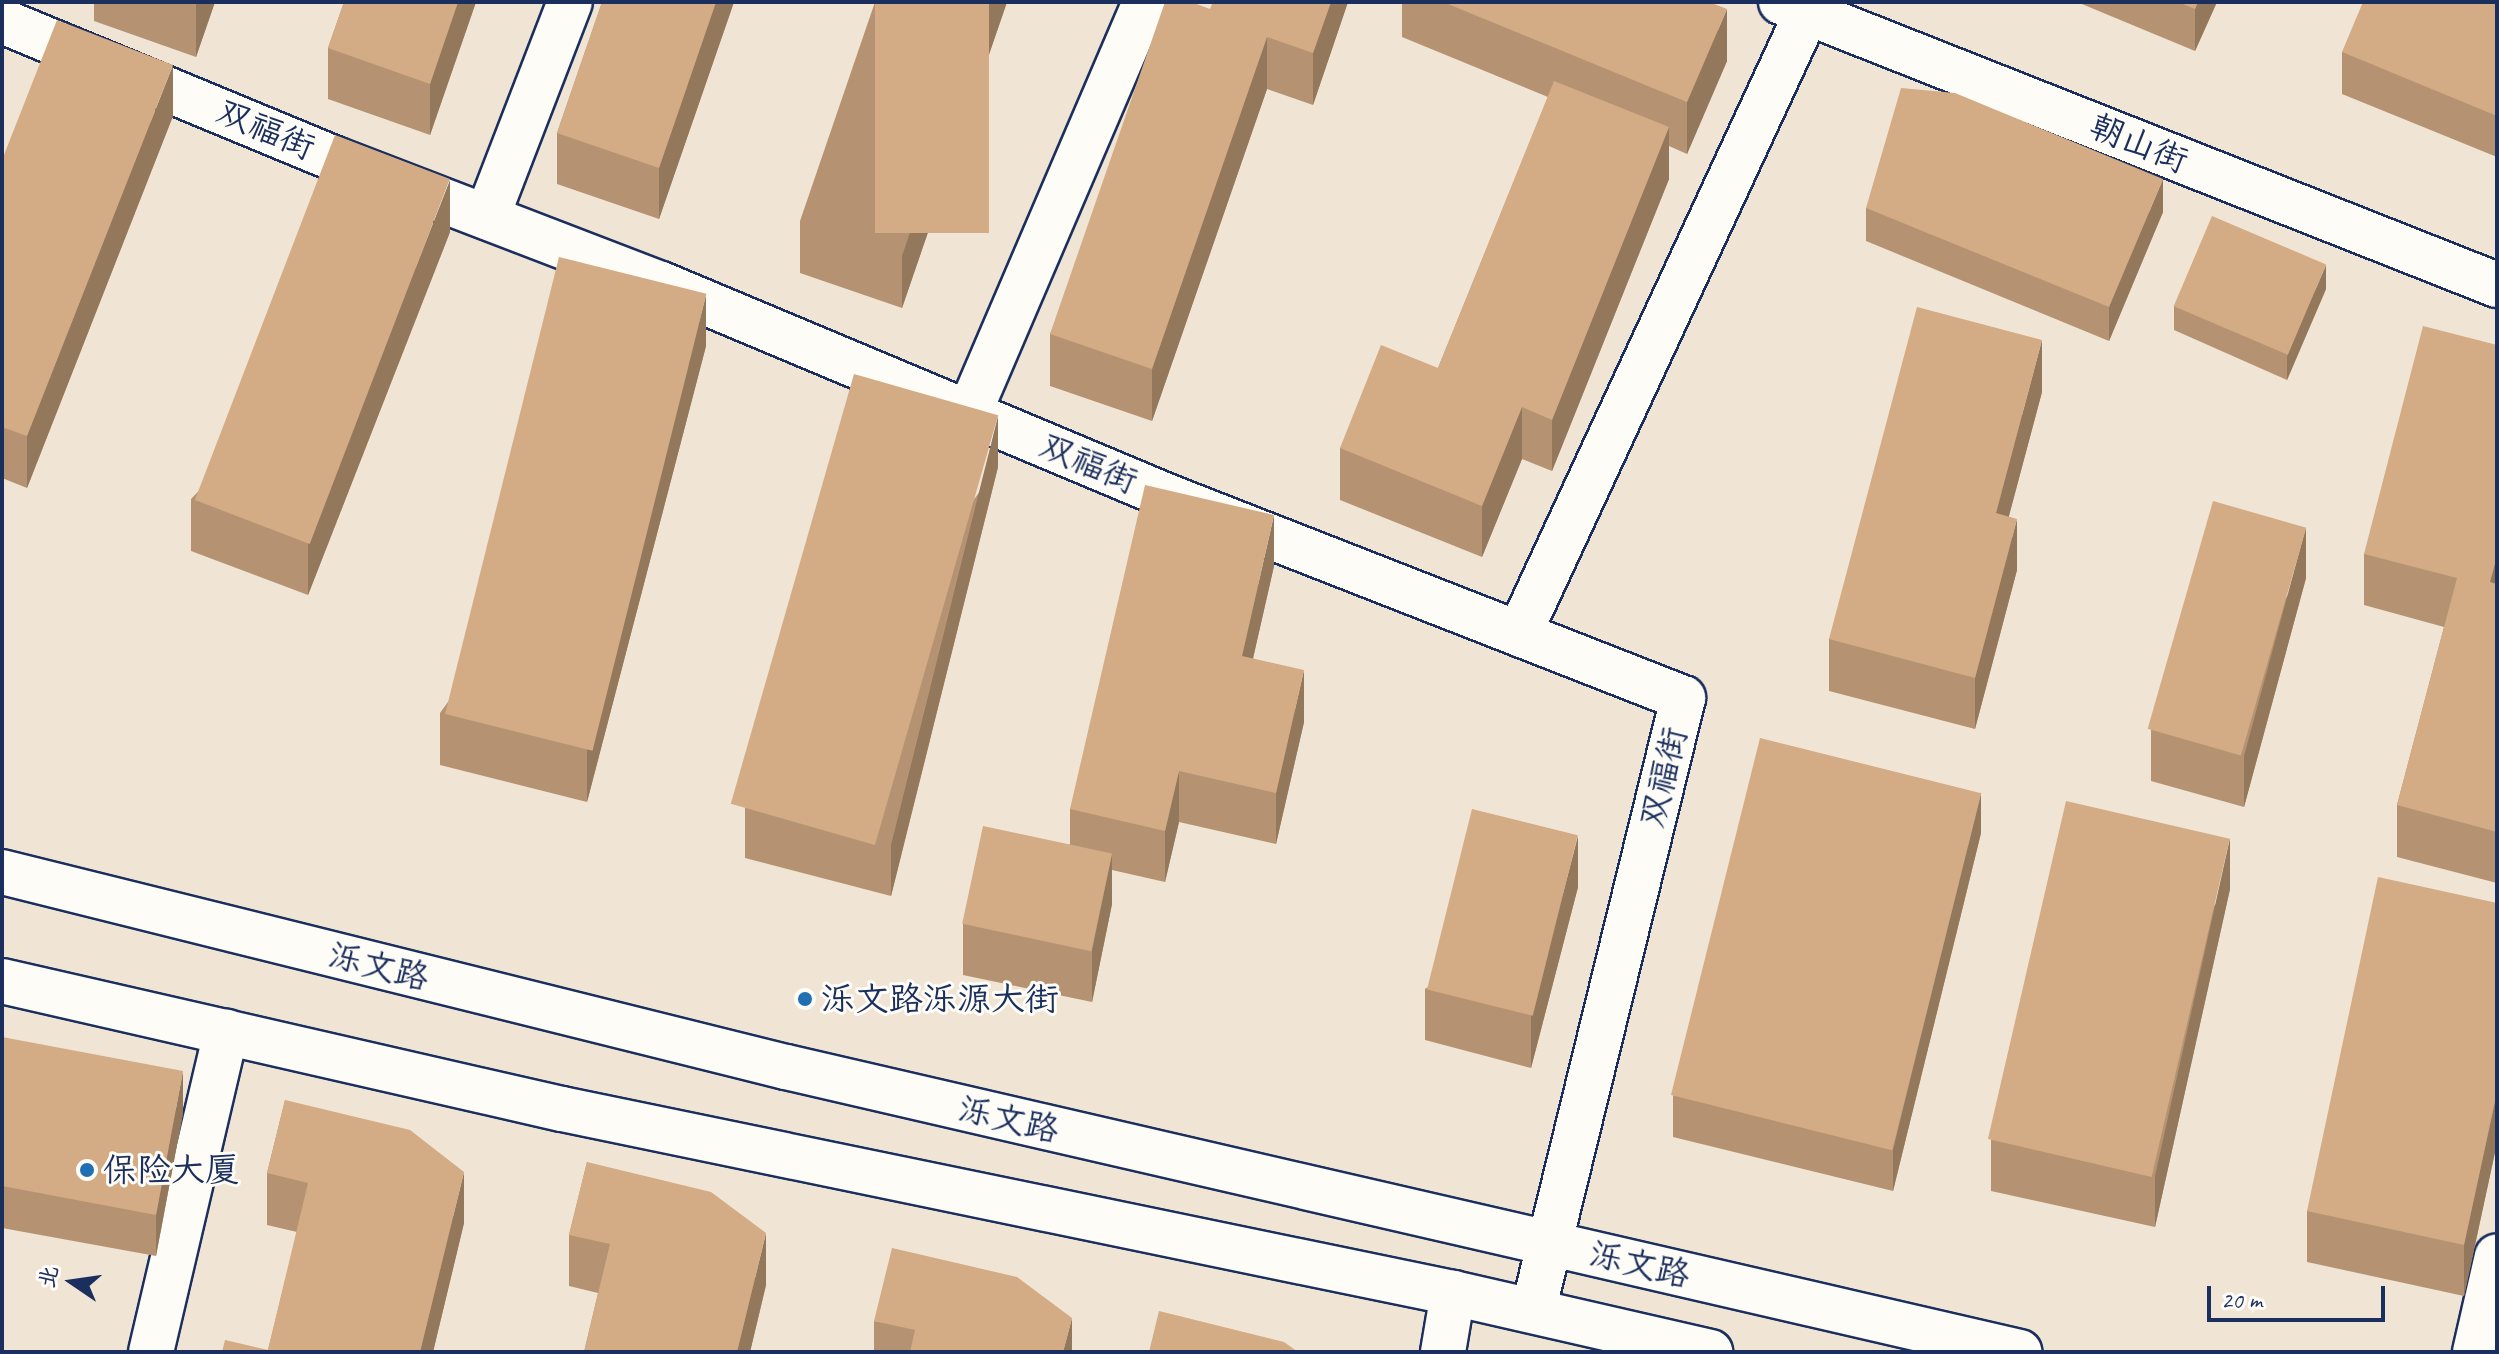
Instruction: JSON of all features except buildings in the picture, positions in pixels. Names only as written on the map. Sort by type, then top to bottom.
[{"type":"street","points":[[487,217],[570,2]]},
{"type":"street","points":[[969,413],[1145,2]]},
{"type":"street","points":[[1519,634],[1800,5]]},
{"type":"street","name":"朝山街","points":[[1800,5],[2497,285]]},
{"type":"street","name":"双福街","points":[[2,21],[1683,698],[1546,1243],[1533,1311]]},
{"type":"street","name":"泺文路","points":[[2,872],[786,1067],[2019,1352]]},
{"type":"street","name":"泺文路","points":[[2,981],[669,1132],[1453,1293],[1710,1352]]},
{"type":"street","points":[[151,1352],[226,1032]]},
{"type":"street","points":[[2475,1352],[2497,1256]]},
{"type":"street","points":[[1443,1352],[1453,1293]]},
{"type":"place","name":"泺文路泺源大街","points":[[805,999]]},
{"type":"place","name":"保险大厦","points":[[87,1170]]}]
